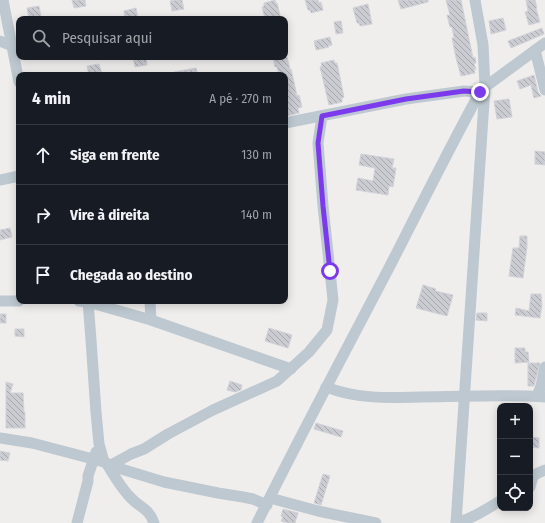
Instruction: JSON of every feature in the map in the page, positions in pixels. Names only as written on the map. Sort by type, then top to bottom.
[{"type":"street","points":[[3,0],[17,72]]},
{"type":"street","points":[[475,0],[483,45],[482,89],[456,523],[467,520],[497,503]]},
{"type":"street","points":[[8,27],[0,41],[12,46]]},
{"type":"street","points":[[257,523],[326,387],[482,89],[545,43]]},
{"type":"street","points":[[535,50],[545,90]]},
{"type":"street","points":[[288,122],[406,99],[482,89]]},
{"type":"street","points":[[77,523],[88,476],[107,463],[144,449],[168,434],[213,410],[277,381],[309,352],[327,330],[333,300],[318,143],[322,116]]},
{"type":"street","points":[[0,180],[16,177]]},
{"type":"street","points":[[0,301],[16,301]]},
{"type":"street","points":[[85,304],[99,444],[114,475],[131,499],[148,512],[154,523]]},
{"type":"street","points":[[95,304],[151,320],[291,369]]},
{"type":"street","points":[[150,304],[151,320]]},
{"type":"street","points":[[326,387],[338,392],[369,397],[397,398],[500,395],[541,396],[541,386],[545,367]]},
{"type":"street","points":[[0,438],[32,443],[107,463],[118,468],[164,482],[376,523]]},
{"type":"street","points":[[88,481],[107,463]]},
{"type":"street","points":[[533,476],[545,470]]},
{"type":"building","points":[[72,0],[85,0],[86,6],[74,8]]},
{"type":"building","points":[[182,0],[184,9],[172,11],[170,1]]},
{"type":"building","points":[[275,0],[280,16],[264,16],[262,7],[264,6],[264,3]]},
{"type":"building","points":[[305,0],[318,0],[319,3],[321,2],[323,10],[311,13],[310,10],[308,10]]},
{"type":"building","points":[[398,0],[428,0],[428,2],[401,9]]},
{"type":"building","points":[[446,0],[461,0],[473,58],[475,57],[475,73],[461,76],[452,38],[454,38],[452,27],[450,27],[447,15],[450,15]]},
{"type":"building","points":[[526,0],[535,0],[540,22],[529,25],[525,12],[528,11]]},
{"type":"building","points":[[368,4],[372,24],[360,26],[359,23],[357,23],[353,8]]},
{"type":"building","points":[[39,6],[41,16],[29,16],[27,8]]},
{"type":"building","points":[[136,8],[137,16],[125,16],[124,11]]},
{"type":"building","points":[[503,18],[506,30],[491,34],[489,21]]},
{"type":"building","points":[[341,21],[343,33],[336,34],[334,22]]},
{"type":"building","points":[[542,28],[544,34],[511,48],[508,41]]},
{"type":"building","points":[[330,37],[332,45],[316,50],[314,41]]},
{"type":"building","points":[[134,60],[146,60],[147,65],[135,67]]},
{"type":"building","points":[[274,60],[288,60],[297,96],[299,95],[302,107],[298,108],[299,113],[288,115],[288,72],[278,72],[277,67],[275,67]]},
{"type":"building","points":[[334,60],[335,63],[337,63],[344,97],[342,98],[342,102],[329,105],[320,67],[322,66],[321,63]]},
{"type":"building","points":[[99,64],[101,72],[88,72],[87,66]]},
{"type":"building","points":[[196,68],[197,72],[174,72]]},
{"type":"building","points":[[534,75],[538,92],[541,96],[534,98],[531,85],[520,89],[517,81]]},
{"type":"building","points":[[509,99],[512,117],[497,119],[494,101]]},
{"type":"building","points":[[535,151],[545,152],[545,165],[535,164]]},
{"type":"building","points":[[361,154],[394,159],[392,168],[396,168],[393,187],[389,186],[388,195],[356,190],[358,178],[373,181],[375,168],[359,165]]},
{"type":"building","points":[[10,228],[12,237],[0,240],[0,230]]},
{"type":"building","points":[[520,236],[527,236],[523,278],[509,276],[513,248],[519,248]]},
{"type":"building","points":[[423,285],[436,289],[435,291],[453,295],[447,316],[416,308]]},
{"type":"building","points":[[531,294],[541,294],[542,305],[540,318],[515,315],[516,308],[529,311]]},
{"type":"building","points":[[477,313],[487,313],[487,321],[476,320]]},
{"type":"building","points":[[0,314],[6,314],[6,323],[0,323]]},
{"type":"building","points":[[269,328],[292,335],[288,348],[265,341]]},
{"type":"building","points":[[15,329],[24,329],[24,337],[15,336]]},
{"type":"building","points":[[515,348],[525,348],[525,352],[528,352],[529,362],[515,363]]},
{"type":"building","points":[[528,363],[540,363],[534,386],[528,386]]},
{"type":"building","points":[[230,381],[242,385],[241,390],[235,392],[227,390]]},
{"type":"building","points":[[6,382],[13,384],[10,393],[23,393],[25,428],[6,428]]},
{"type":"building","points":[[316,423],[343,431],[341,437],[314,429]]},
{"type":"building","points":[[533,437],[539,438],[539,448],[533,447]]},
{"type":"building","points":[[0,451],[10,453],[8,461],[0,460]]},
{"type":"building","points":[[323,474],[330,476],[321,505],[314,503]]},
{"type":"building","points":[[283,509],[298,513],[295,523],[281,521],[283,517],[281,516]]},
{"type":"route","points":[[330,271],[318,143],[322,116],[406,99],[464,91],[480,92]]}]
